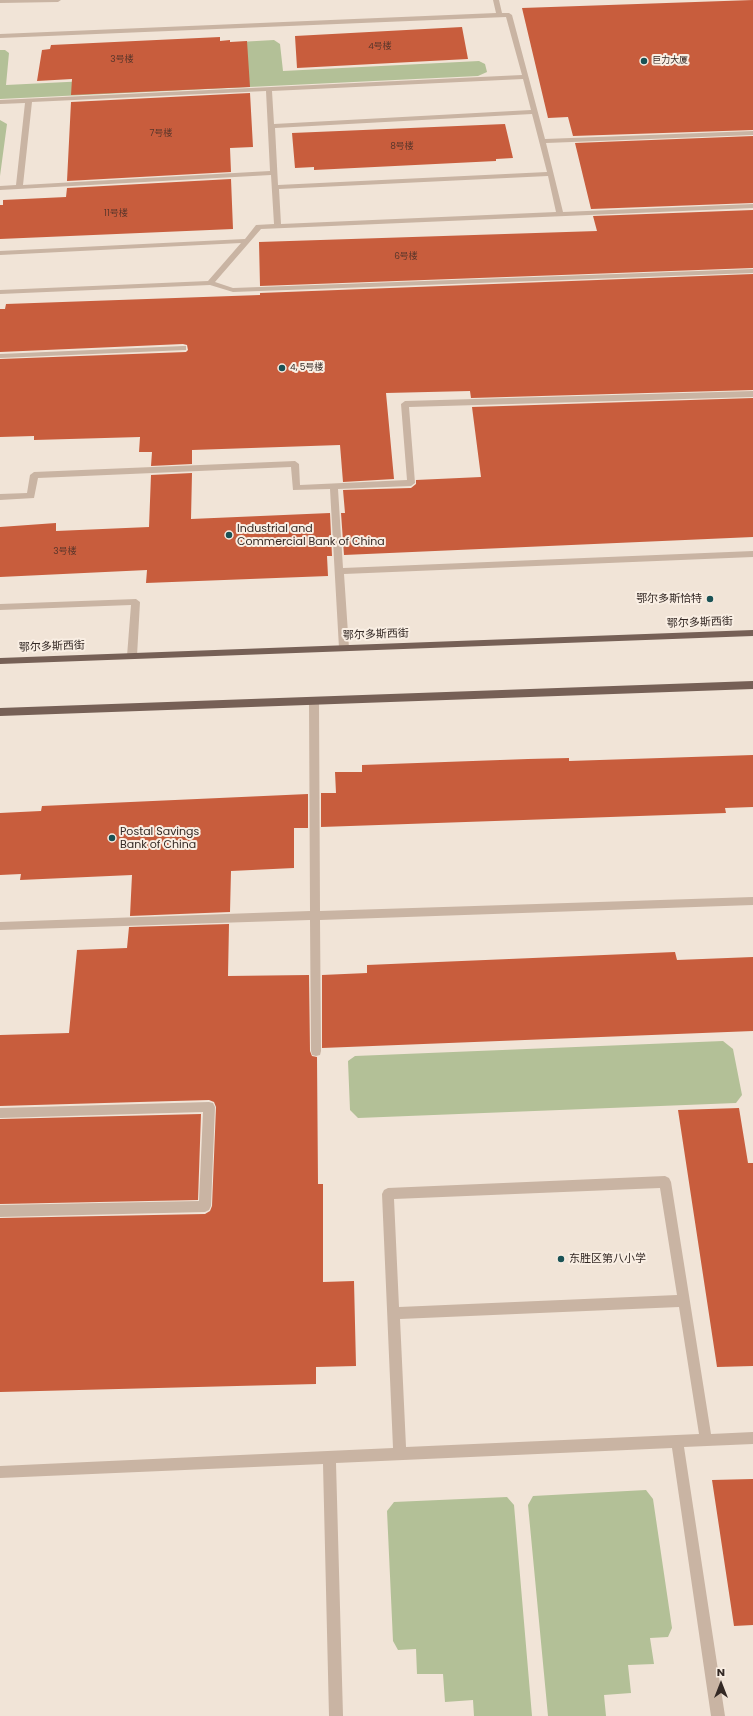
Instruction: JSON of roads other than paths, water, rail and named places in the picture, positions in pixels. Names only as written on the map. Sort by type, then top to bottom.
[{"type":"main road","name":"鄂尔多斯西街","points":[[0,661],[753,633]]},
{"type":"main road","points":[[0,712],[753,685]]},
{"type":"lane","points":[[0,1],[58,0]]},
{"type":"lane","points":[[496,0],[499,15]]},
{"type":"lane","points":[[0,36],[509,15],[551,174],[560,214]]},
{"type":"lane","points":[[0,102],[526,77]]},
{"type":"lane","points":[[269,89],[278,226]]},
{"type":"lane","points":[[19,187],[29,100]]},
{"type":"lane","points":[[272,126],[535,112]]},
{"type":"lane","points":[[542,141],[753,133]]},
{"type":"lane","points":[[0,188],[274,173]]},
{"type":"lane","points":[[275,187],[551,174]]},
{"type":"lane","points":[[210,283],[259,227],[753,206]]},
{"type":"lane","points":[[0,253],[247,241]]},
{"type":"lane","points":[[0,292],[210,283],[233,290],[753,271]]},
{"type":"lane","points":[[0,356],[183,348]]},
{"type":"lane","points":[[0,497],[31,496],[34,475],[294,464],[296,488],[411,483],[405,404],[753,394]]},
{"type":"lane","points":[[334,486],[344,648]]},
{"type":"lane","points":[[339,571],[753,554]]},
{"type":"lane","points":[[0,608],[136,602],[132,656]]},
{"type":"lane","points":[[314,701],[316,1051]]},
{"type":"lane","points":[[0,926],[753,901]]},
{"type":"lane","points":[[0,1113],[209,1107],[205,1206],[0,1211]]},
{"type":"lane","points":[[400,1454],[388,1194],[665,1182],[706,1440]]},
{"type":"lane","points":[[393,1313],[684,1301]]},
{"type":"lane","points":[[0,1472],[753,1438]]},
{"type":"lane","points":[[677,1442],[718,1716]]},
{"type":"lane","points":[[329,1458],[336,1716]]},
{"type":"place","name":"巨力大厦","points":[[644,61]]},
{"type":"place","name":"4, 5号楼","points":[[282,368]]},
{"type":"place","name":"Industrial and Commercial Bank of China","points":[[229,535]]},
{"type":"place","name":"鄂尔多斯恰特","points":[[710,599]]},
{"type":"place","name":"Postal Savings Bank of China","points":[[112,838]]},
{"type":"place","name":"东胜区第八小学","points":[[561,1259]]}]
